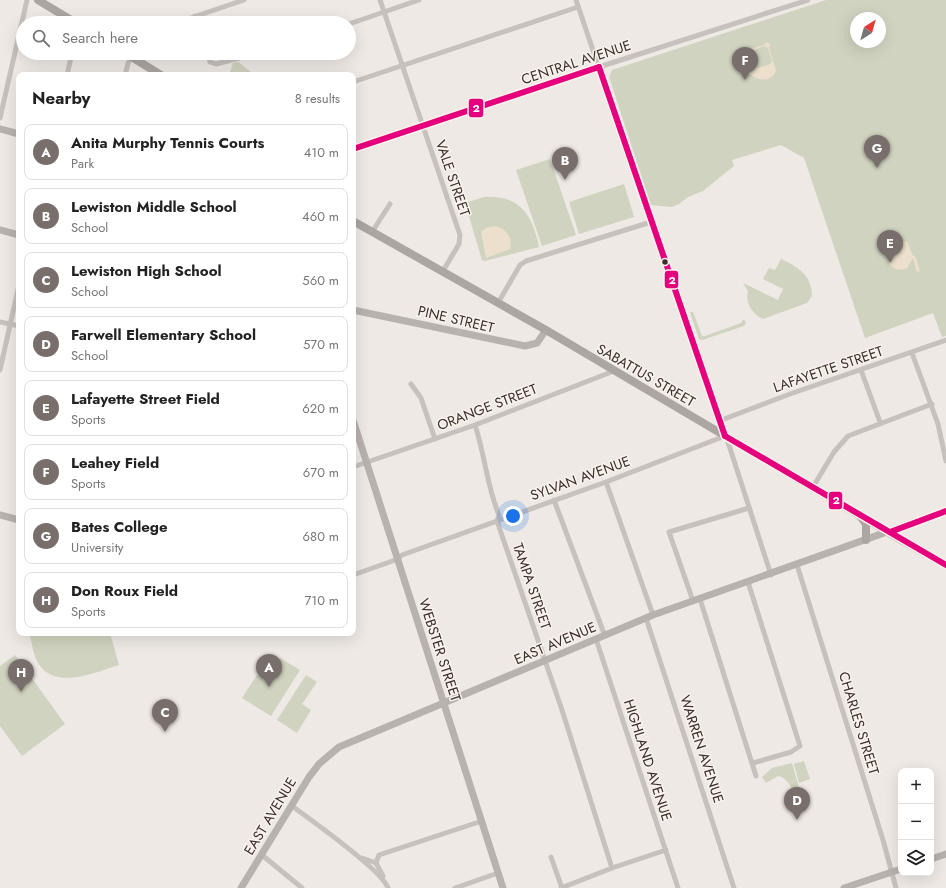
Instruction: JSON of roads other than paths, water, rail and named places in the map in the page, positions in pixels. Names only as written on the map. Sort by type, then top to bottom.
[{"type":"main road","points":[[42,1],[65,16]]},
{"type":"main road","points":[[137,60],[156,72]]},
{"type":"main road","name":"CENTRAL AVENUE","points":[[356,149],[599,67]]},
{"type":"main road","points":[[0,129],[16,133]]},
{"type":"main road","name":"SABATTUS STREET","points":[[356,223],[546,330],[946,565]]},
{"type":"main road","points":[[0,230],[16,234]]},
{"type":"main road","name":"PINE STREET","points":[[356,311],[525,346],[537,343],[546,330]]},
{"type":"main road","name":"WEBSTER STREET","points":[[356,429],[504,888]]},
{"type":"main road","name":"EAST AVENUE","points":[[241,888],[318,764],[332,752],[367,734],[444,704],[649,617],[946,512]]},
{"type":"main road","points":[[857,513],[866,524],[866,540]]},
{"type":"main road","points":[[0,515],[16,519]]},
{"type":"main road","points":[[934,858],[946,854]]},
{"type":"main road","points":[[844,888],[898,870]]},
{"type":"street","points":[[23,16],[27,0]]},
{"type":"street","points":[[195,16],[244,0]]},
{"type":"street","name":"VALE STREET","points":[[380,0],[460,235],[459,244],[443,271]]},
{"type":"street","points":[[356,22],[419,0]]},
{"type":"street","points":[[576,0],[771,574]]},
{"type":"street","name":"CENTRAL AVENUE","points":[[599,67],[808,0]]},
{"type":"street","points":[[356,81],[578,7]]},
{"type":"street","points":[[0,118],[16,48]]},
{"type":"street","points":[[68,72],[70,60]]},
{"type":"street","points":[[125,72],[127,60]]},
{"type":"street","points":[[209,60],[210,62],[216,64],[231,60]]},
{"type":"street","points":[[372,232],[390,204]]},
{"type":"street","points":[[498,303],[520,265],[526,261],[651,222]]},
{"type":"street","points":[[0,370],[16,298]]},
{"type":"street","points":[[0,322],[16,325]]},
{"type":"street","name":"LAFAYETTE STREET","points":[[719,421],[790,394],[946,340]]},
{"type":"street","points":[[912,353],[932,404],[946,461]]},
{"type":"street","points":[[861,370],[880,422]]},
{"type":"street","name":"ORANGE STREET","points":[[356,466],[475,425],[614,371]]},
{"type":"street","points":[[411,384],[421,398],[435,439]]},
{"type":"street","points":[[813,487],[834,452],[848,436],[880,422],[932,404]]},
{"type":"street","name":"TAMPA STREET","points":[[475,425],[485,456],[491,491],[499,516],[497,521],[545,661],[612,868]]},
{"type":"street","name":"SYLVAN AVENUE","points":[[356,574],[398,560],[402,555],[606,482],[725,436]]},
{"type":"street","name":"WARREN AVENUE","points":[[606,482],[734,888]]},
{"type":"street","points":[[554,500],[605,636]]},
{"type":"street","points":[[749,508],[669,532],[696,600],[753,763],[756,776]]},
{"type":"street","name":"CHARLES STREET","points":[[797,565],[883,840],[896,888]]},
{"type":"street","points":[[748,582],[800,746],[791,752],[753,763]]},
{"type":"street","name":"HIGHLAND AVENUE","points":[[596,639],[678,888]]},
{"type":"street","points":[[292,806],[359,857],[384,879]]},
{"type":"street","points":[[376,863],[379,855],[482,821]]},
{"type":"street","points":[[551,856],[562,888],[612,868],[666,850]]},
{"type":"street","points":[[262,855],[302,888]]},
{"type":"street","points":[[359,857],[376,863],[388,888]]},
{"type":"street","points":[[454,888],[498,873]]},
{"type":"place","name":"Leahey Field","points":[[745,80]]},
{"type":"place","name":"Bates College","points":[[877,168]]},
{"type":"place","name":"Lewiston Middle School","points":[[565,180]]},
{"type":"place","name":"Lafayette Street Field","points":[[890,263]]},
{"type":"place","name":"Anita Murphy Tennis Courts","points":[[269,687]]},
{"type":"place","name":"Don Roux Field","points":[[21,692]]},
{"type":"place","name":"Lewiston High School","points":[[165,732]]},
{"type":"place","name":"Farwell Elementary School","points":[[797,820]]}]
